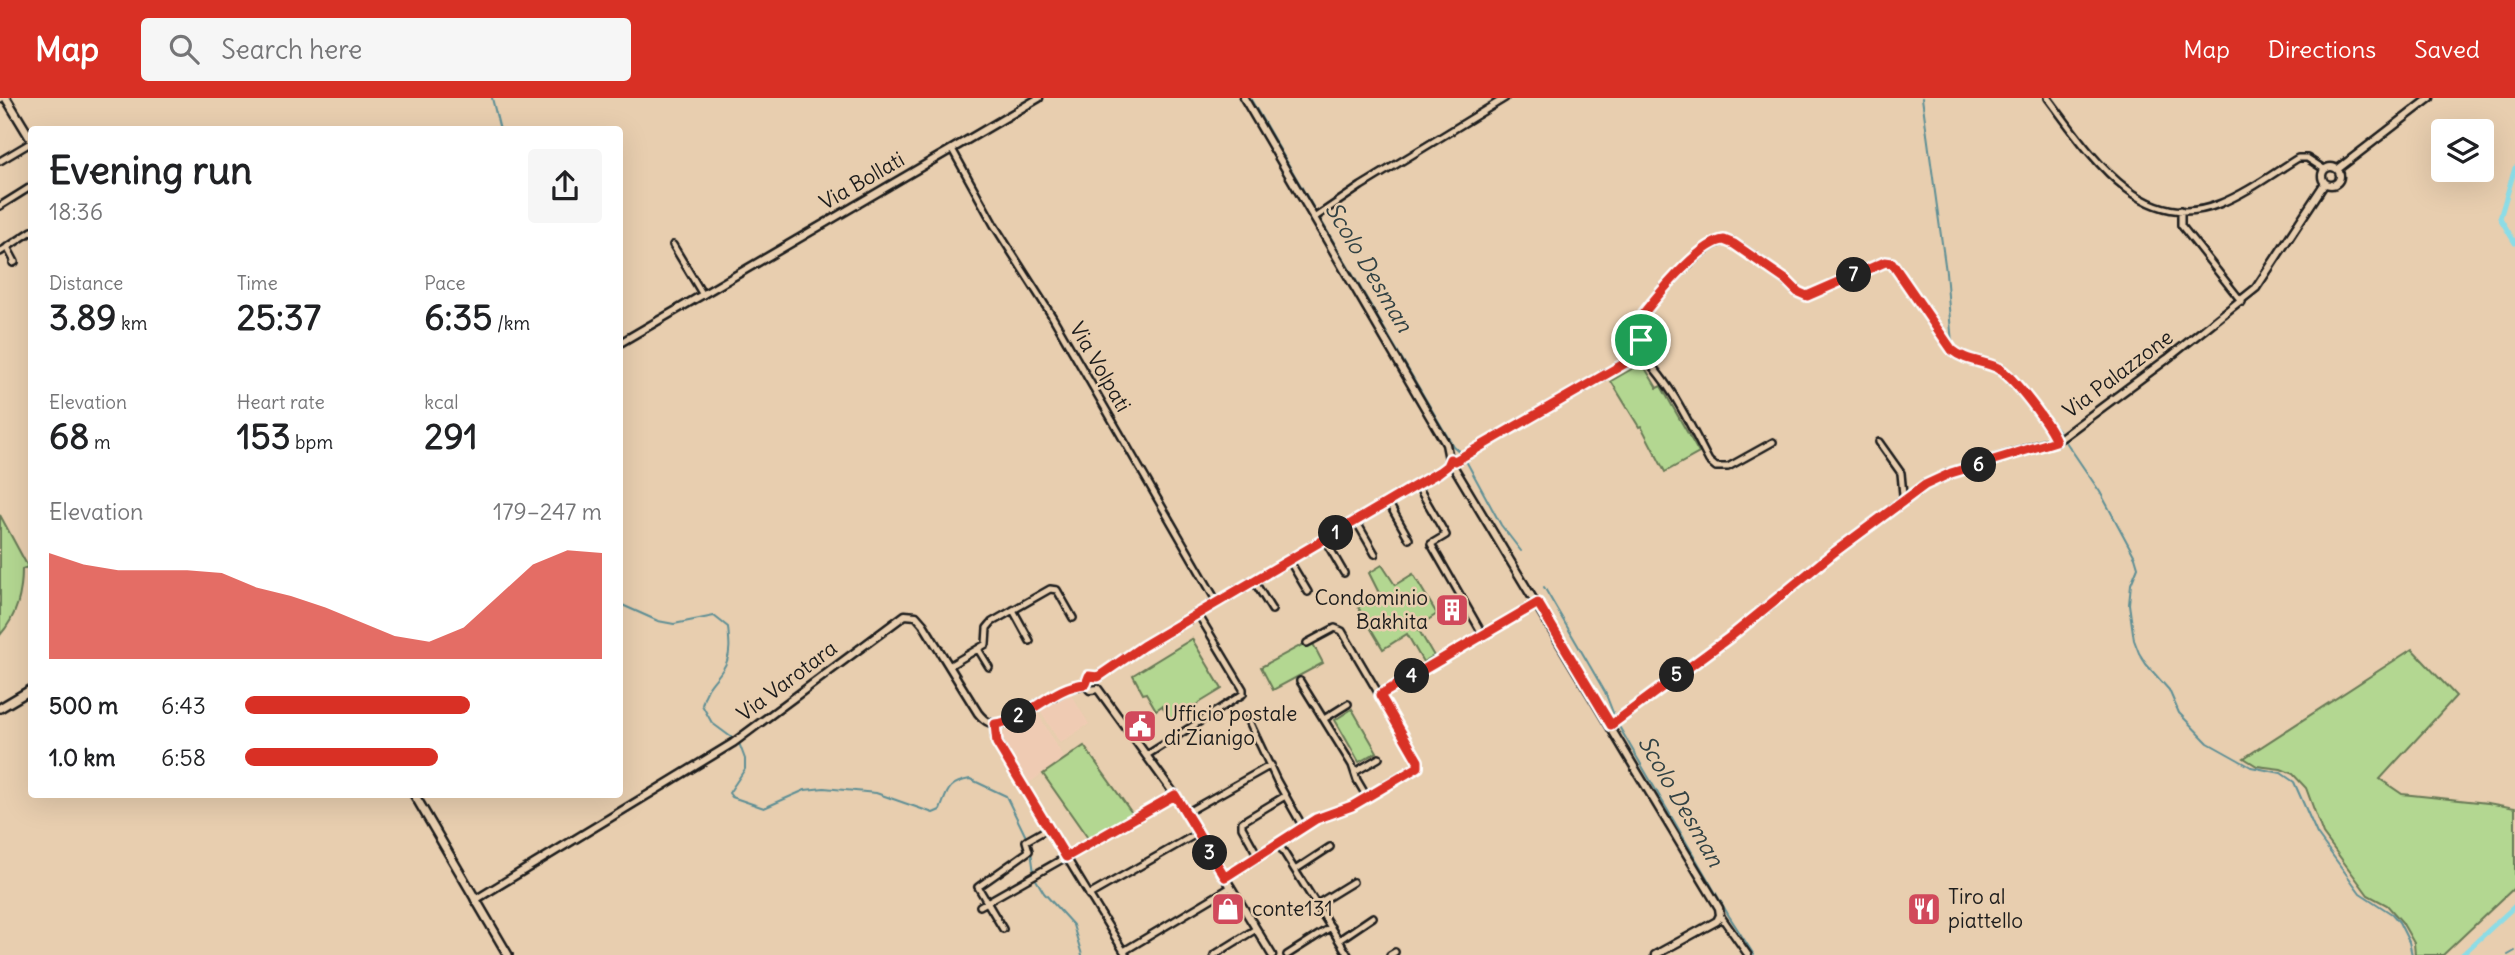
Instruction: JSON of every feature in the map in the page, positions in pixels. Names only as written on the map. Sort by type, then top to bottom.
[{"type":"main road","points":[[2,98],[28,136]]},
{"type":"main road","points":[[0,708],[28,691]]},
{"type":"main road","points":[[416,798],[508,955]]},
{"type":"street","name":"Via Bollati","points":[[623,341],[1039,98]]},
{"type":"street","points":[[1244,98],[1317,216],[1446,444],[1450,459],[1614,722],[1719,908],[1718,918],[1748,955]]},
{"type":"street","points":[[1317,216],[1383,172],[1505,98]]},
{"type":"street","points":[[2048,98],[2111,177],[2130,194],[2156,205],[2194,211],[2217,205],[2240,195],[2298,158],[2307,158],[2324,169]]},
{"type":"street","name":"Via Palazzone","points":[[1614,722],[1730,637],[1832,554],[1925,485],[1951,473],[2061,438],[2242,302],[2271,269],[2325,183],[2333,185],[2338,182],[2338,169],[2430,98]]},
{"type":"street","points":[[0,161],[28,144]]},
{"type":"street","name":"Via Volpati","points":[[954,148],[994,225],[1052,316],[1217,602]]},
{"type":"street","points":[[2324,169],[2331,166],[2338,169]]},
{"type":"street","points":[[2324,169],[2322,178],[2325,183]]},
{"type":"street","points":[[0,206],[28,188]]},
{"type":"street","points":[[2181,210],[2181,225],[2242,302]]},
{"type":"street","points":[[0,252],[28,234]]},
{"type":"street","points":[[1450,459],[1455,461],[1639,354],[1639,322],[1643,314],[1696,256],[1716,241],[1724,240],[1734,244],[1807,296],[1889,262],[1895,266],[1952,350],[1966,358],[1994,366],[2009,376],[2049,427],[2061,438]]},
{"type":"street","points":[[673,245],[703,295]]},
{"type":"street","points":[[7,247],[15,261],[13,263]]},
{"type":"street","points":[[1639,354],[1650,362],[1679,405],[1709,461],[1716,467],[1727,467],[1773,442]]},
{"type":"street","points":[[1878,442],[1901,472],[1905,499]]},
{"type":"street","points":[[1086,684],[1089,676],[1098,677],[1217,602],[1443,470],[1450,459]]},
{"type":"street","points":[[1417,485],[1446,535],[1431,544],[1483,635]]},
{"type":"street","points":[[1388,502],[1409,539]]},
{"type":"street","points":[[1356,521],[1374,554]]},
{"type":"street","points":[[1325,540],[1344,573]]},
{"type":"street","points":[[1289,560],[1308,592]]},
{"type":"street","points":[[1254,580],[1272,610]]},
{"type":"street","points":[[949,666],[988,642],[988,625],[1050,589],[1057,590],[1073,618]]},
{"type":"street","points":[[1380,695],[1538,603]]},
{"type":"street","points":[[1013,610],[1030,640]]},
{"type":"street","points":[[1147,755],[1243,694],[1243,689],[1198,614]]},
{"type":"street","name":"Via Varotara","points":[[475,900],[736,741],[905,615],[920,619],[978,713],[983,719],[995,724]]},
{"type":"street","points":[[1225,877],[1319,817],[1346,809],[1418,767],[1418,761],[1339,628],[1307,643]]},
{"type":"street","points":[[978,649],[989,667]]},
{"type":"street","points":[[1098,677],[1101,683],[1098,689]]},
{"type":"street","points":[[1300,681],[1355,772],[1367,797]]},
{"type":"street","points":[[1086,684],[1069,688],[1010,720],[995,724],[997,743],[1125,953],[1231,887]]},
{"type":"street","points":[[1086,684],[1090,690],[1098,689]]},
{"type":"street","points":[[1098,689],[1175,795],[1272,955]]},
{"type":"street","points":[[1324,719],[1348,704]]},
{"type":"street","points":[[1248,719],[1303,827]]},
{"type":"street","points":[[1355,772],[1379,758]]},
{"type":"street","points":[[1186,813],[1271,765]]},
{"type":"street","points":[[981,906],[1175,795]]},
{"type":"street","points":[[1258,856],[1242,827],[1242,822],[1285,796]]},
{"type":"street","points":[[1003,929],[978,887],[1029,851],[1027,840],[1049,828]]},
{"type":"street","points":[[1089,895],[1198,833]]},
{"type":"street","points":[[1278,843],[1348,955]]},
{"type":"street","points":[[1295,870],[1330,847]]},
{"type":"street","points":[[1317,904],[1353,882]]},
{"type":"street","points":[[1339,940],[1373,916]]},
{"type":"street","points":[[1655,955],[1718,918]]},
{"type":"street","points":[[1287,955],[1331,927]]},
{"type":"street","points":[[1214,955],[1256,929]]},
{"type":"shaded area","points":[[1070,693],[1089,724],[1060,743],[1040,710]]},
{"type":"shaded area","points":[[1037,712],[1064,758],[1029,783],[1000,737],[1007,728]]},
{"type":"green space","points":[[1642,363],[1657,388],[1661,386],[1699,453],[1665,472],[1641,426],[1639,427],[1611,381]]},
{"type":"green space","points":[[0,515],[28,567],[22,569],[17,604],[11,620],[0,635]]},
{"type":"green space","points":[[1382,565],[1395,585],[1413,574],[1437,614],[1417,627],[1434,656],[1423,662],[1407,634],[1383,649],[1358,607],[1379,593],[1369,573]]},
{"type":"green space","points":[[1192,639],[1222,689],[1171,720],[1162,706],[1156,710],[1133,675]]},
{"type":"green space","points":[[1311,640],[1323,663],[1273,690],[1261,667]]},
{"type":"green space","points":[[2412,649],[2456,696],[2380,779],[2402,794],[2515,808],[2515,887],[2443,955],[2415,955],[2414,943],[2402,922],[2387,905],[2368,895],[2323,834],[2306,788],[2293,774],[2281,769],[2257,766],[2244,758]]},
{"type":"green space","points":[[1352,709],[1377,752],[1359,762],[1335,720]]},
{"type":"green space","points":[[1084,746],[1134,816],[1090,841],[1043,774]]},
{"type":"waterway","points":[[492,98],[499,126]]},
{"type":"waterway","name":"Scolo Desman","points":[[1250,98],[1316,212]]},
{"type":"waterway","points":[[1922,98],[1946,272],[1952,344]]},
{"type":"waterway","points":[[2515,168],[2500,218],[2515,243]]},
{"type":"waterway","name":"Scolo Desman","points":[[1319,217],[1453,446],[1461,453]]},
{"type":"waterway","points":[[1954,348],[2005,368],[2023,388]]},
{"type":"waterway","points":[[2033,401],[2061,434]]},
{"type":"waterway","points":[[2064,439],[2100,492],[2135,557],[2138,567],[2131,584],[2129,604],[2134,640],[2146,664],[2169,690],[2179,713],[2208,743],[2251,767],[2281,773],[2294,782],[2317,834],[2360,893],[2392,914],[2399,922],[2412,955]]},
{"type":"waterway","name":"Scolo Desman","points":[[1465,459],[1501,525],[1521,551]]},
{"type":"waterway","name":"Scolo Desman","points":[[1544,587],[1605,692],[1615,718]]},
{"type":"waterway","points":[[623,605],[658,621],[674,624],[714,616],[728,627],[727,661],[707,690],[702,705],[712,723],[739,743],[745,759],[745,769],[729,793],[732,797],[764,808],[805,790],[824,788],[876,793],[933,813],[940,810],[953,786],[970,779],[1006,796],[1027,839]]},
{"type":"waterway","name":"Scolo Desman","points":[[1617,723],[1754,955]]},
{"type":"waterway","points":[[1031,851],[1034,873]]},
{"type":"waterway","points":[[1035,878],[1044,893],[1073,925],[1082,955]]},
{"type":"waterway","points":[[2462,955],[2515,906]]},
{"type":"waterway","points":[[2508,955],[2515,951]]},
{"type":"place","name":"Condominio Bakhita","points":[[1452,610]]},
{"type":"place","name":"Ufficio postale di Zianigo","points":[[1140,726]]},
{"type":"place","name":"conte131","points":[[1228,909]]},
{"type":"place","name":"Tiro al piattello","points":[[1924,909]]},
{"type":"route","points":[[1724,240],[1734,244],[1807,296],[1889,262],[1895,266],[1952,350],[1966,358],[1994,366],[2009,376],[2049,427],[2056,441],[1951,473],[1925,485],[1832,554],[1730,637],[1611,725],[1538,603],[1380,695],[1418,761],[1418,767],[1352,806],[1316,819],[1227,876],[1225,877],[1175,795],[1066,857],[997,743],[995,724],[1010,720],[1069,688],[1086,684],[1089,676],[1098,677],[1143,646],[1439,472],[1447,466],[1450,459],[1455,461],[1636,357],[1640,351],[1641,340],[1639,322],[1643,314],[1696,256],[1716,241],[1724,240]]}]
